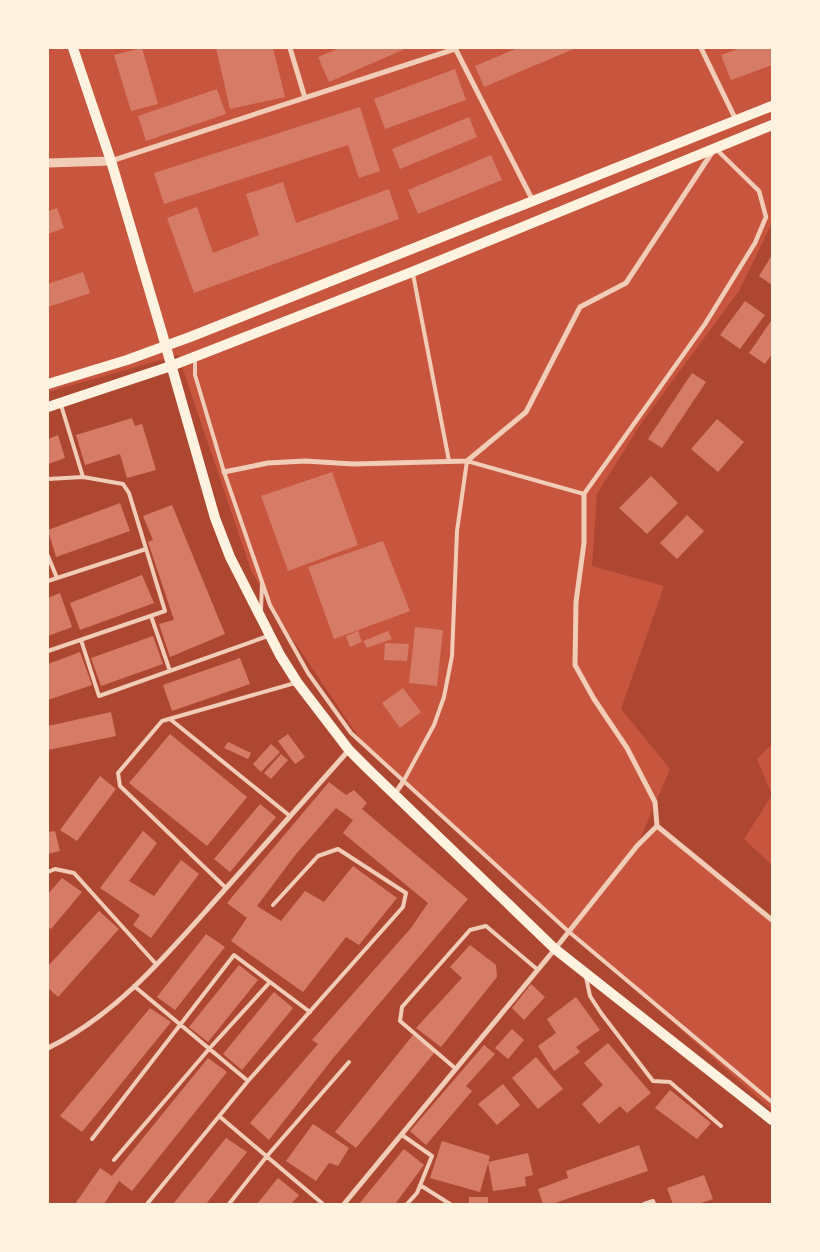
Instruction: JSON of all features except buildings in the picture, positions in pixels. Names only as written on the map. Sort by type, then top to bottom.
[{"type":"main road","points":[[73,48],[111,162],[215,518],[230,557],[269,635],[297,682],[349,750],[555,949],[772,1120]]},
{"type":"main road","points":[[48,384],[166,346],[772,106]]},
{"type":"main road","points":[[48,407],[171,366],[412,272],[772,125]]},
{"type":"street","points":[[290,48],[305,98]]},
{"type":"street","points":[[48,163],[111,162],[455,48],[533,202]]},
{"type":"street","points":[[701,48],[736,121]]},
{"type":"street","points":[[224,472],[268,463],[305,461],[353,464],[467,460],[526,412],[580,307],[626,283],[715,148],[759,190],[766,217],[755,243],[705,324],[584,494],[584,543],[576,602],[575,664],[594,699],[628,748],[655,802],[657,826],[772,920]]},
{"type":"street","points":[[48,1048],[69,1038],[120,1000],[226,888],[349,750]]},
{"type":"street","points":[[394,795],[403,782]]},
{"type":"street","points":[[344,1204],[538,970],[637,846],[657,826]]},
{"type":"lane","points":[[412,272],[449,462]]},
{"type":"lane","points":[[196,356],[195,375],[224,472],[270,605],[308,673],[351,733],[568,931],[772,1102]]},
{"type":"lane","points":[[60,403],[83,477]]},
{"type":"lane","points":[[403,782],[434,725],[444,697],[452,656],[457,531],[467,460],[584,494]]},
{"type":"lane","points":[[48,479],[83,477],[123,484],[129,493],[165,611],[48,652]]},
{"type":"lane","points":[[48,581],[146,549]]},
{"type":"lane","points":[[48,556],[57,578]]},
{"type":"lane","points":[[261,618],[262,580]]},
{"type":"lane","points":[[151,616],[170,671]]},
{"type":"lane","points":[[81,640],[99,696],[269,635]]},
{"type":"lane","points":[[226,888],[120,786],[118,773],[162,721],[297,682]]},
{"type":"lane","points":[[170,719],[290,816]]},
{"type":"lane","points":[[147,1204],[248,1081],[403,907],[406,893],[338,849],[318,856],[273,905]]},
{"type":"lane","points":[[48,872],[56,868],[74,873],[156,964]]},
{"type":"lane","points":[[456,1069],[400,1021],[402,1006],[470,930],[486,926],[538,970]]},
{"type":"lane","points":[[92,1139],[234,954],[310,1012]]},
{"type":"lane","points":[[585,973],[590,996],[595,1004],[653,1081],[670,1082],[722,1126]]},
{"type":"lane","points":[[114,1160],[209,1049],[270,982]]},
{"type":"lane","points":[[134,986],[248,1081]]},
{"type":"lane","points":[[229,1204],[267,1156],[348,1062]]},
{"type":"lane","points":[[220,1116],[323,1204]]},
{"type":"lane","points":[[402,1135],[432,1156],[417,1193],[408,1204]]},
{"type":"lane","points":[[420,1185],[450,1204]]},
{"type":"lane","points":[[644,1204],[653,1201],[654,1204]]},
{"type":"shaded area","points":[[772,223],[772,744],[757,759],[772,795],[744,839],[772,865],[772,920],[657,827],[637,846],[670,769],[621,709],[664,586],[592,566],[597,494],[642,422],[739,291]]},
{"type":"shaded area","points":[[178,355],[251,570],[277,616],[366,748],[430,808],[772,1110],[772,1204],[48,1204],[48,392]]}]
